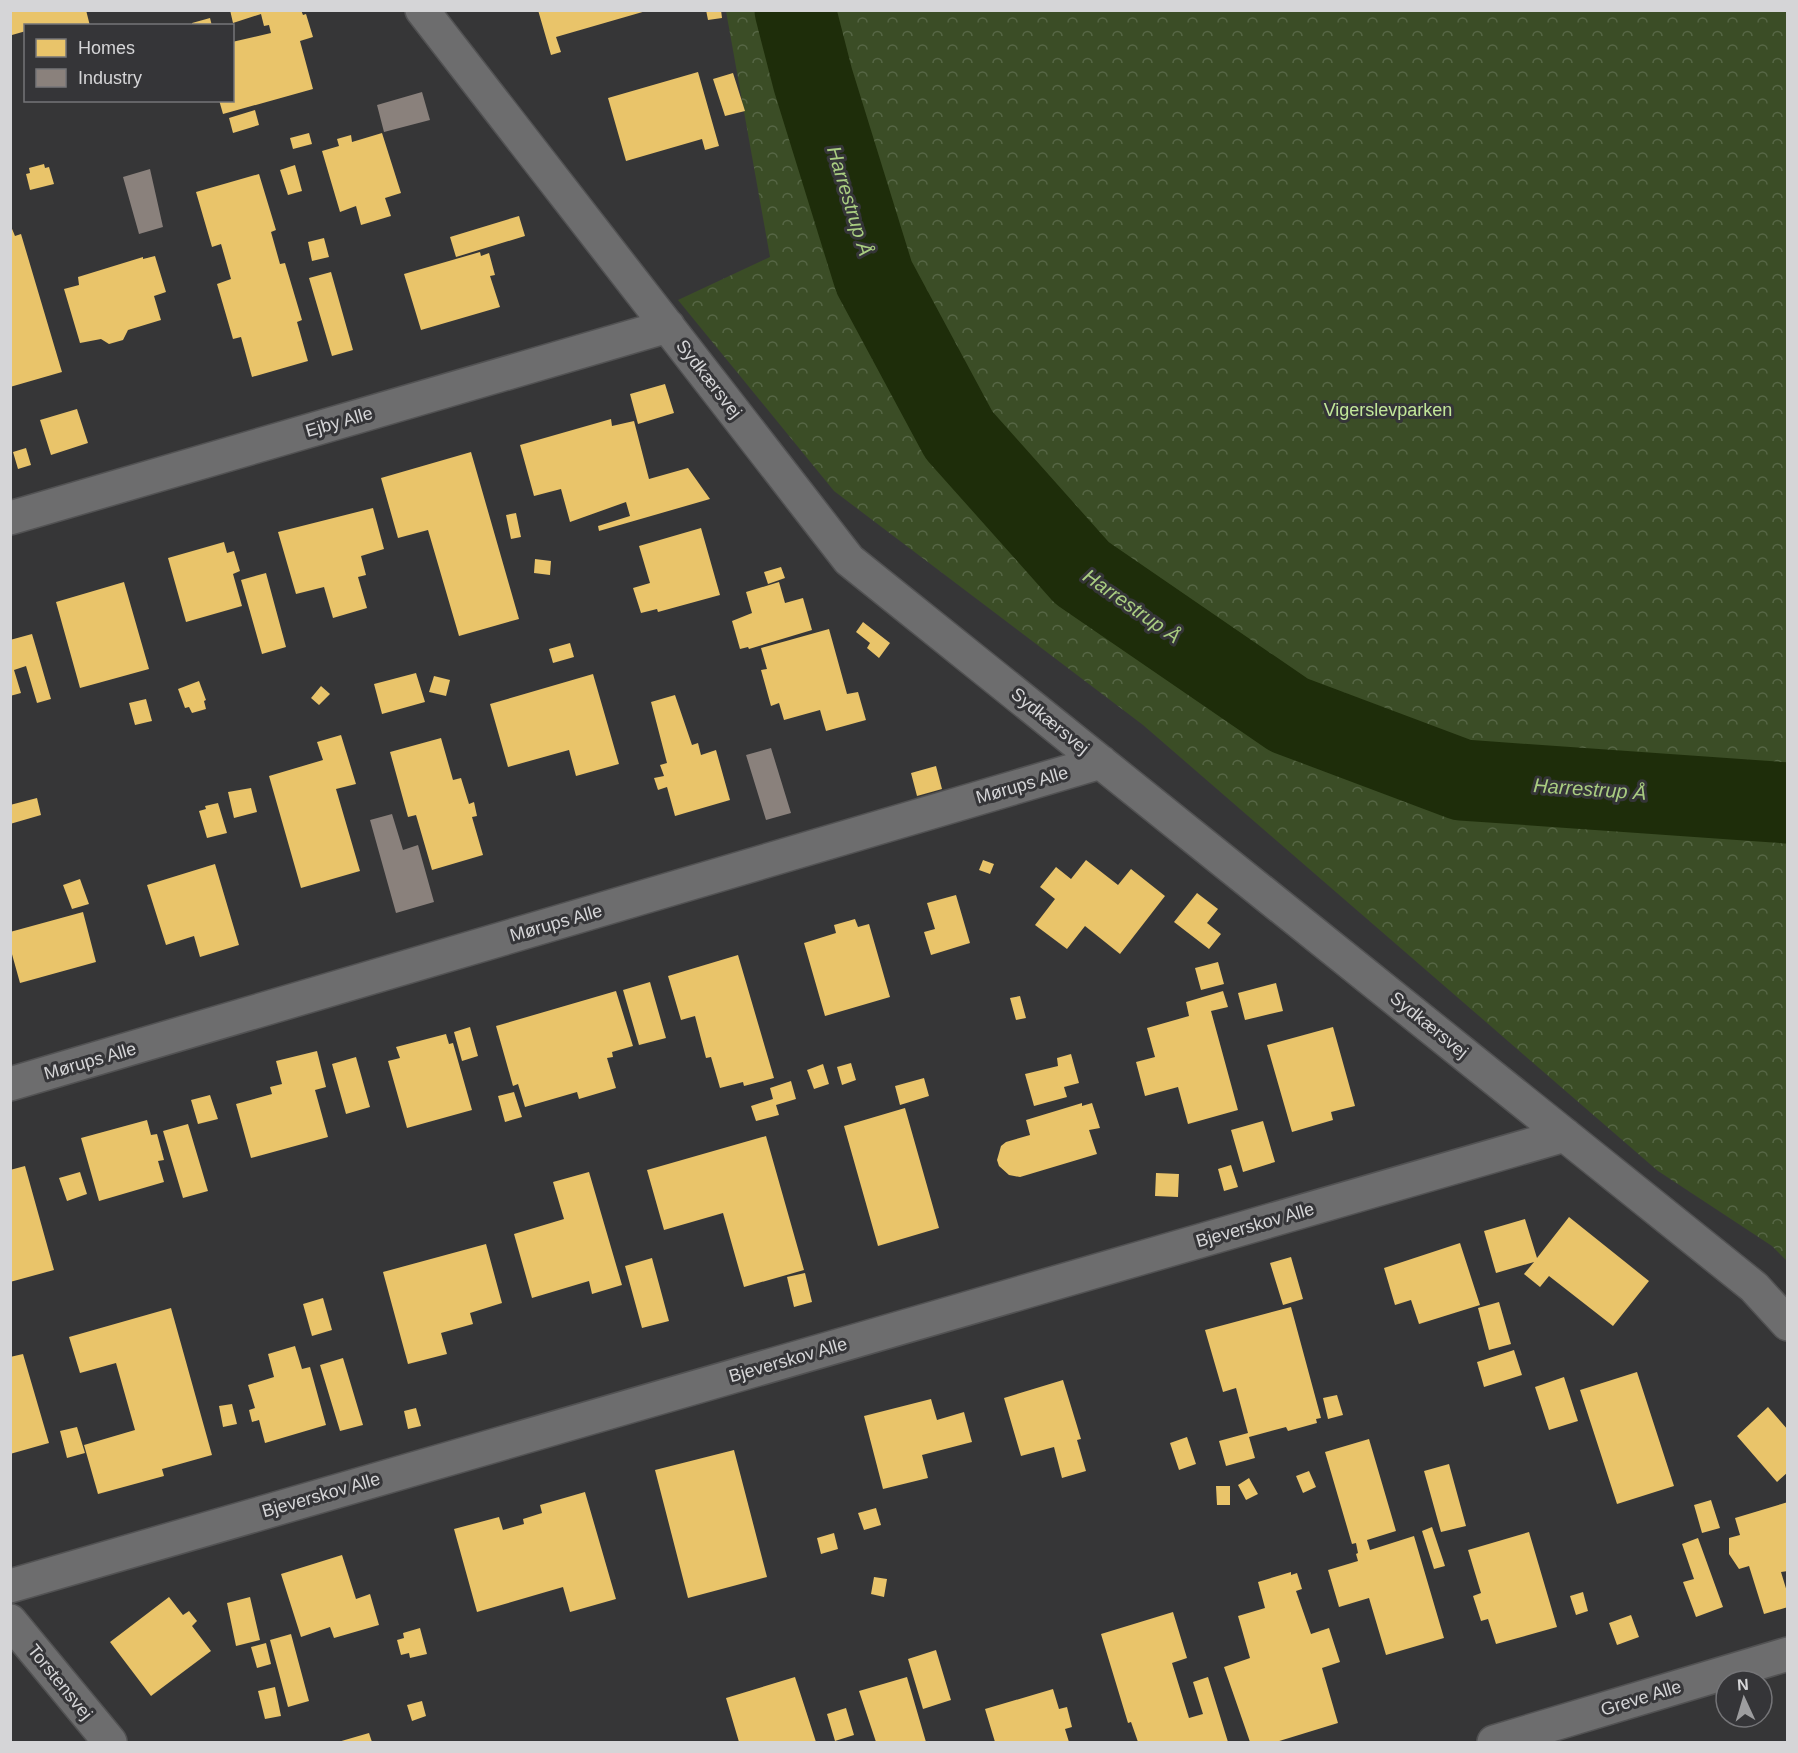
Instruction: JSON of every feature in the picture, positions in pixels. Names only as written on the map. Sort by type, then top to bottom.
[{"type":"street","name":"Sydkærsvej","points":[[422,10],[849,560],[1754,1287],[1788,1324]]},
{"type":"street","name":"Ejby Alle","points":[[10,518],[668,326]]},
{"type":"street","name":"Mørups Alle","points":[[10,1084],[1101,762]]},
{"type":"street","name":"Bjeverskov Alle","points":[[10,1586],[1565,1135]]},
{"type":"street","name":"Torstensvej","points":[[10,1621],[110,1743]]},
{"type":"street","name":"Greve Alle","points":[[1494,1743],[1788,1654]]},
{"type":"green space","name":"Vigerslevparken","points":[[726,11],[1787,11],[1787,1261],[1772,1246],[1658,1171],[1143,725],[834,491],[678,300],[770,257]]},
{"type":"building: Homes","points":[[10,10],[86,10],[90,24],[24,24],[24,32],[12,35]]},
{"type":"building: Homes","points":[[230,10],[301,10],[303,15],[306,14],[313,37],[300,41],[313,89],[223,114],[220,102],[234,102],[234,42],[271,33],[269,25],[264,26],[261,14],[233,23]]},
{"type":"building: Homes","points":[[538,10],[646,11],[556,37],[561,52],[551,55]]},
{"type":"building: Homes","points":[[706,10],[721,10],[722,18],[708,20]]},
{"type":"building: Homes","points":[[210,18],[212,24],[192,24]]},
{"type":"building: Homes","points":[[698,72],[719,146],[705,150],[702,139],[626,161],[608,98]]},
{"type":"building: Homes","points":[[733,73],[745,111],[725,116],[713,79]]},
{"type":"building: Homes","points":[[255,110],[259,125],[233,133],[229,118]]},
{"type":"building: Homes","points":[[309,133],[312,144],[293,149],[290,138]]},
{"type":"building: Homes","points":[[382,133],[401,193],[385,198],[391,216],[361,225],[356,206],[340,212],[322,151],[339,146],[337,139],[351,135],[352,142]]},
{"type":"building: Homes","points":[[44,164],[45,168],[49,167],[54,184],[30,190],[26,174],[30,173],[29,168]]},
{"type":"building: Homes","points":[[295,165],[302,191],[288,195],[280,170]]},
{"type":"building: Homes","points":[[259,174],[276,230],[271,232],[280,264],[285,263],[302,320],[297,322],[308,361],[252,377],[241,337],[233,339],[217,284],[231,279],[221,244],[212,247],[196,192]]},
{"type":"building: Homes","points":[[519,216],[525,236],[456,257],[450,237]]},
{"type":"building: Homes","points":[[10,224],[15,236],[21,234],[62,372],[10,387]]},
{"type":"building: Homes","points":[[324,238],[329,257],[312,261],[308,242]]},
{"type":"building: Homes","points":[[480,252],[481,256],[489,253],[495,275],[490,276],[500,307],[421,330],[404,274]]},
{"type":"building: Homes","points":[[155,256],[166,292],[154,296],[161,320],[128,330],[123,340],[109,344],[101,339],[80,343],[64,289],[79,285],[78,277],[143,257],[143,259]]},
{"type":"building: Homes","points":[[331,272],[353,350],[332,356],[309,278]]},
{"type":"building: Homes","points":[[665,384],[674,413],[638,424],[630,394]]},
{"type":"building: Homes","points":[[77,409],[88,443],[51,455],[40,420]]},
{"type":"building: Homes","points":[[611,419],[612,426],[634,421],[649,479],[688,468],[710,499],[599,531],[598,526],[630,516],[626,502],[570,522],[561,489],[534,496],[520,445]]},
{"type":"building: Homes","points":[[26,448],[31,465],[18,469],[13,452]]},
{"type":"building: Homes","points":[[471,452],[519,619],[459,636],[428,530],[398,538],[381,478]]},
{"type":"building: Homes","points":[[373,508],[384,549],[361,556],[366,575],[358,577],[367,608],[333,618],[324,587],[296,594],[278,532]]},
{"type":"building: Homes","points":[[516,513],[521,537],[511,539],[506,515]]},
{"type":"building: Homes","points":[[701,528],[720,595],[658,612],[657,609],[641,613],[633,588],[650,583],[639,546]]},
{"type":"building: Homes","points":[[224,542],[227,553],[234,551],[240,571],[233,574],[242,606],[186,622],[168,558]]},
{"type":"building: Homes","points":[[535,559],[551,561],[550,575],[534,573]]},
{"type":"building: Homes","points":[[781,567],[785,578],[768,584],[764,572]]},
{"type":"building: Homes","points":[[266,573],[286,647],[262,654],[241,580]]},
{"type":"building: Homes","points":[[124,582],[149,669],[80,688],[56,602]]},
{"type":"building: Homes","points":[[779,582],[785,603],[803,598],[812,630],[749,649],[748,647],[740,649],[732,621],[752,613],[746,592]]},
{"type":"building: Homes","points":[[863,622],[890,643],[879,658],[867,648],[870,643],[856,632]]},
{"type":"building: Homes","points":[[829,629],[847,694],[858,692],[866,720],[826,731],[820,710],[784,720],[779,703],[771,706],[761,670],[767,669],[761,648]]},
{"type":"building: Homes","points":[[32,634],[51,699],[37,703],[26,666],[14,670],[21,693],[10,696],[10,640]]},
{"type":"building: Homes","points":[[570,643],[574,657],[553,663],[549,649]]},
{"type":"building: Homes","points":[[416,673],[425,702],[382,714],[374,684]]},
{"type":"building: Homes","points":[[593,674],[619,764],[576,776],[569,750],[508,767],[490,704]]},
{"type":"building: Homes","points":[[434,676],[450,680],[446,696],[429,692]]},
{"type":"building: Homes","points":[[199,681],[206,700],[204,701],[206,709],[192,713],[189,707],[185,708],[178,689]]},
{"type":"building: Homes","points":[[321,686],[330,694],[319,705],[311,698]]},
{"type":"building: Homes","points":[[675,695],[692,745],[698,743],[701,755],[716,750],[730,800],[675,816],[667,787],[658,790],[654,778],[664,776],[660,765],[667,763],[651,702]]},
{"type":"building: Homes","points":[[146,699],[152,721],[135,725],[129,703]]},
{"type":"building: Homes","points":[[341,735],[356,784],[336,789],[360,871],[301,888],[269,776],[323,760],[317,742]]},
{"type":"building: Homes","points":[[441,738],[453,780],[461,778],[469,804],[474,802],[477,816],[472,817],[483,855],[432,870],[416,815],[408,817],[390,752]]},
{"type":"building: Homes","points":[[936,766],[942,789],[917,796],[911,773]]},
{"type":"building: Homes","points":[[251,788],[257,812],[234,818],[228,792]]},
{"type":"building: Homes","points":[[37,798],[41,815],[10,824],[10,805]]},
{"type":"building: Homes","points":[[218,803],[227,833],[207,838],[199,811],[206,809],[205,806]]},
{"type":"building: Homes","points":[[983,860],[994,864],[990,874],[979,870]]},
{"type":"building: Homes","points":[[1086,860],[1118,885],[1131,869],[1165,896],[1120,954],[1085,926],[1067,949],[1035,925],[1055,899],[1040,887],[1056,867],[1071,879]]},
{"type":"building: Homes","points":[[215,864],[239,945],[200,957],[194,936],[166,945],[147,885]]},
{"type":"building: Homes","points":[[80,879],[89,904],[72,909],[63,885]]},
{"type":"building: Homes","points":[[1197,893],[1218,909],[1207,923],[1221,934],[1209,949],[1174,922]]},
{"type":"building: Homes","points":[[956,895],[970,943],[931,955],[924,932],[935,929],[927,903]]},
{"type":"building: Homes","points":[[83,912],[96,962],[20,983],[10,947],[10,932]]},
{"type":"building: Homes","points":[[855,919],[858,927],[869,924],[890,997],[825,1016],[804,943],[836,933],[834,925]]},
{"type":"building: Homes","points":[[738,955],[774,1078],[744,1086],[743,1082],[720,1088],[711,1057],[706,1058],[695,1016],[681,1020],[668,976]]},
{"type":"building: Homes","points":[[1218,962],[1224,984],[1201,990],[1195,968]]},
{"type":"building: Homes","points":[[650,982],[666,1038],[639,1045],[623,990]]},
{"type":"building: Homes","points":[[1276,983],[1283,1011],[1245,1020],[1238,993]]},
{"type":"building: Homes","points":[[616,991],[633,1046],[612,1052],[613,1057],[607,1058],[616,1088],[579,1099],[577,1092],[525,1107],[518,1084],[513,1086],[496,1026]]},
{"type":"building: Homes","points":[[1223,991],[1228,1007],[1211,1011],[1238,1110],[1188,1124],[1178,1087],[1145,1096],[1136,1062],[1155,1057],[1147,1028],[1189,1016],[1186,1002]]},
{"type":"building: Homes","points":[[1020,996],[1026,1018],[1016,1020],[1010,998]]},
{"type":"building: Homes","points":[[470,1027],[478,1056],[462,1061],[454,1032]]},
{"type":"building: Homes","points":[[1333,1027],[1355,1106],[1331,1112],[1333,1120],[1292,1132],[1267,1045]]},
{"type":"building: Homes","points":[[446,1034],[449,1044],[453,1043],[472,1110],[407,1128],[388,1061],[400,1058],[396,1047]]},
{"type":"building: Homes","points":[[317,1051],[326,1087],[315,1090],[328,1137],[251,1158],[236,1104],[272,1094],[270,1087],[282,1084],[276,1061]]},
{"type":"building: Homes","points":[[1071,1054],[1079,1083],[1064,1087],[1067,1097],[1034,1106],[1025,1074],[1058,1066],[1057,1058]]},
{"type":"building: Homes","points":[[356,1057],[370,1107],[346,1114],[332,1064]]},
{"type":"building: Homes","points":[[851,1063],[856,1080],[842,1085],[837,1067]]},
{"type":"building: Homes","points":[[823,1064],[829,1084],[814,1089],[807,1070]]},
{"type":"building: Homes","points":[[924,1078],[929,1096],[900,1105],[895,1086]]},
{"type":"building: Homes","points":[[791,1081],[796,1099],[776,1105],[779,1115],[756,1121],[751,1106],[773,1099],[770,1088]]},
{"type":"building: Homes","points":[[514,1092],[522,1117],[505,1122],[498,1096]]},
{"type":"building: Homes","points":[[210,1095],[218,1119],[198,1124],[191,1100]]},
{"type":"building: Homes","points":[[1082,1103],[1082,1106],[1092,1103],[1100,1128],[1089,1130],[1097,1154],[1020,1177],[1009,1175],[999,1166],[997,1160],[1001,1146],[1006,1142],[1030,1135],[1026,1120]]},
{"type":"building: Homes","points":[[905,1108],[939,1228],[878,1246],[844,1126]]},
{"type":"building: Homes","points":[[147,1120],[151,1135],[157,1134],[164,1160],[158,1161],[164,1182],[99,1201],[81,1138]]},
{"type":"building: Homes","points":[[1263,1121],[1275,1162],[1243,1172],[1231,1130]]},
{"type":"building: Homes","points":[[188,1124],[208,1191],[183,1198],[163,1131]]},
{"type":"building: Homes","points":[[766,1136],[804,1270],[744,1287],[723,1213],[664,1230],[647,1170]]},
{"type":"building: Homes","points":[[1231,1165],[1238,1187],[1224,1191],[1218,1169]]},
{"type":"building: Homes","points":[[25,1166],[54,1270],[10,1282],[10,1170]]},
{"type":"building: Homes","points":[[80,1172],[87,1194],[67,1201],[59,1178]]},
{"type":"building: Homes","points":[[589,1172],[622,1285],[592,1294],[589,1281],[532,1298],[514,1234],[564,1219],[553,1182]]},
{"type":"building: Homes","points":[[1156,1173],[1179,1174],[1178,1197],[1155,1196]]},
{"type":"building: Homes","points":[[1569,1217],[1649,1281],[1613,1326],[1549,1276],[1540,1287],[1524,1274],[1534,1262],[1496,1273],[1484,1231],[1525,1219],[1537,1258]]},
{"type":"building: Homes","points":[[1460,1243],[1480,1305],[1419,1324],[1411,1300],[1395,1305],[1384,1268]]},
{"type":"building: Homes","points":[[486,1244],[502,1303],[470,1313],[473,1324],[441,1333],[447,1354],[408,1364],[383,1272]]},
{"type":"building: Homes","points":[[1291,1257],[1303,1299],[1283,1305],[1270,1263]]},
{"type":"building: Homes","points":[[652,1258],[669,1321],[642,1328],[625,1266]]},
{"type":"building: Homes","points":[[805,1273],[812,1302],[794,1307],[787,1277]]},
{"type":"building: Homes","points":[[323,1298],[332,1330],[312,1336],[303,1304]]},
{"type":"building: Homes","points":[[1499,1302],[1511,1344],[1489,1350],[1478,1308]]},
{"type":"building: Homes","points":[[1291,1307],[1321,1418],[1316,1419],[1317,1423],[1288,1431],[1286,1427],[1249,1437],[1255,1458],[1226,1466],[1219,1441],[1248,1433],[1236,1388],[1223,1392],[1205,1330]]},
{"type":"building: Homes","points":[[171,1308],[212,1455],[162,1469],[164,1476],[98,1494],[84,1445],[135,1430],[116,1363],[80,1373],[69,1337]]},
{"type":"building: Homes","points":[[295,1346],[302,1369],[310,1367],[326,1425],[265,1443],[259,1420],[252,1422],[249,1410],[255,1408],[248,1385],[274,1377],[268,1354]]},
{"type":"building: Homes","points":[[1514,1350],[1522,1375],[1484,1387],[1477,1362]]},
{"type":"building: Homes","points":[[23,1354],[49,1443],[10,1454],[10,1357]]},
{"type":"building: Homes","points":[[343,1358],[363,1425],[340,1431],[320,1365]]},
{"type":"building: Homes","points":[[1637,1372],[1674,1486],[1617,1504],[1580,1390]]},
{"type":"building: Homes","points":[[1564,1377],[1578,1421],[1549,1430],[1535,1387]]},
{"type":"building: Homes","points":[[1063,1380],[1081,1439],[1077,1440],[1086,1471],[1062,1478],[1054,1447],[1021,1456],[1004,1398]]},
{"type":"building: Homes","points":[[1337,1395],[1343,1415],[1328,1419],[1323,1398]]},
{"type":"building: Homes","points":[[931,1399],[937,1420],[964,1412],[972,1442],[922,1455],[928,1478],[883,1489],[864,1416]]},
{"type":"building: Homes","points":[[232,1404],[237,1424],[223,1427],[219,1406]]},
{"type":"building: Homes","points":[[1768,1407],[1788,1430],[1788,1472],[1777,1482],[1737,1436]]},
{"type":"building: Homes","points":[[416,1408],[421,1426],[408,1429],[404,1411]]},
{"type":"building: Homes","points":[[77,1427],[85,1453],[67,1458],[60,1431]]},
{"type":"building: Homes","points":[[1187,1437],[1196,1464],[1179,1470],[1170,1443]]},
{"type":"building: Homes","points":[[1369,1439],[1396,1531],[1367,1540],[1370,1550],[1414,1536],[1444,1638],[1386,1655],[1369,1598],[1339,1607],[1328,1570],[1358,1561],[1356,1554],[1358,1553],[1356,1543],[1352,1544],[1325,1452]]},
{"type":"building: Homes","points":[[734,1450],[767,1577],[688,1598],[655,1470]]},
{"type":"building: Homes","points":[[1449,1464],[1466,1526],[1441,1532],[1424,1471]]},
{"type":"building: Homes","points":[[1309,1471],[1316,1487],[1303,1493],[1296,1476]]},
{"type":"building: Homes","points":[[1249,1478],[1258,1494],[1246,1500],[1238,1485]]},
{"type":"building: Homes","points":[[1216,1486],[1230,1486],[1230,1505],[1217,1505]]},
{"type":"building: Homes","points":[[585,1492],[616,1599],[570,1612],[563,1587],[477,1612],[454,1529],[499,1517],[503,1530],[524,1524],[523,1519],[542,1513],[540,1505]]},
{"type":"building: Homes","points":[[1711,1500],[1720,1528],[1702,1533],[1694,1505]]},
{"type":"building: Homes","points":[[1788,1502],[1788,1571],[1781,1572],[1788,1595],[1788,1607],[1764,1614],[1749,1566],[1739,1569],[1729,1554],[1729,1538],[1740,1535],[1735,1518]]},
{"type":"building: Homes","points":[[876,1508],[881,1525],[864,1530],[858,1513]]},
{"type":"building: Homes","points":[[1432,1527],[1445,1566],[1434,1569],[1422,1531]]},
{"type":"building: Homes","points":[[1529,1532],[1557,1627],[1496,1644],[1488,1619],[1481,1621],[1473,1596],[1481,1593],[1468,1550]]},
{"type":"building: Homes","points":[[834,1533],[838,1549],[821,1554],[817,1538]]},
{"type":"building: Homes","points":[[1698,1538],[1723,1607],[1696,1617],[1683,1582],[1694,1579],[1682,1544]]},
{"type":"building: Homes","points":[[342,1555],[356,1599],[370,1594],[379,1625],[334,1638],[330,1627],[301,1637],[281,1574]]},
{"type":"building: Homes","points":[[1291,1572],[1291,1575],[1297,1573],[1302,1589],[1296,1591],[1311,1634],[1329,1628],[1340,1662],[1322,1668],[1338,1723],[1276,1742],[1250,1742],[1224,1667],[1250,1658],[1238,1616],[1265,1608],[1258,1582]]},
{"type":"building: Homes","points":[[874,1577],[887,1579],[884,1597],[871,1594]]},
{"type":"building: Homes","points":[[1583,1592],[1588,1611],[1576,1615],[1570,1596]]},
{"type":"building: Homes","points":[[169,1597],[183,1615],[189,1611],[197,1621],[192,1626],[211,1651],[151,1696],[110,1642]]},
{"type":"building: Homes","points":[[250,1597],[260,1640],[236,1646],[227,1603]]},
{"type":"building: Homes","points":[[1173,1612],[1187,1658],[1172,1663],[1189,1718],[1203,1714],[1193,1682],[1208,1677],[1228,1742],[1138,1742],[1131,1722],[1128,1723],[1101,1634]]},
{"type":"building: Homes","points":[[1631,1615],[1639,1637],[1617,1645],[1609,1623]]},
{"type":"building: Homes","points":[[420,1628],[427,1654],[410,1658],[409,1653],[401,1655],[397,1640],[404,1638],[403,1633]]},
{"type":"building: Homes","points":[[291,1634],[309,1701],[288,1707],[270,1640]]},
{"type":"building: Homes","points":[[266,1643],[271,1664],[257,1668],[251,1647]]},
{"type":"building: Homes","points":[[936,1650],[951,1700],[923,1709],[908,1659]]},
{"type":"building: Homes","points":[[795,1677],[816,1742],[739,1742],[726,1698]]},
{"type":"building: Homes","points":[[907,1677],[926,1742],[876,1742],[859,1691]]},
{"type":"building: Homes","points":[[275,1687],[281,1716],[265,1719],[258,1691]]},
{"type":"building: Homes","points":[[1053,1689],[1059,1709],[1067,1707],[1072,1727],[1065,1729],[1069,1742],[995,1742],[985,1709]]},
{"type":"building: Homes","points":[[422,1701],[426,1716],[412,1721],[407,1705]]},
{"type":"building: Homes","points":[[846,1708],[854,1735],[835,1741],[827,1714]]},
{"type":"building: Homes","points":[[369,1733],[372,1742],[338,1742]]},
{"type":"building: Industry","points":[[422,92],[430,120],[384,132],[377,105]]},
{"type":"building: Industry","points":[[150,169],[163,227],[139,234],[123,177]]},
{"type":"building: Industry","points":[[771,748],[791,813],[766,820],[746,755]]},
{"type":"building: Industry","points":[[392,814],[403,850],[418,845],[434,902],[396,913],[370,820]]},
{"type":"waterway","name":"Harrestrup Å","points":[[795,10],[813,80],[874,277],[959,435],[1082,573],[1289,715],[1462,780],[1788,803]]}]
